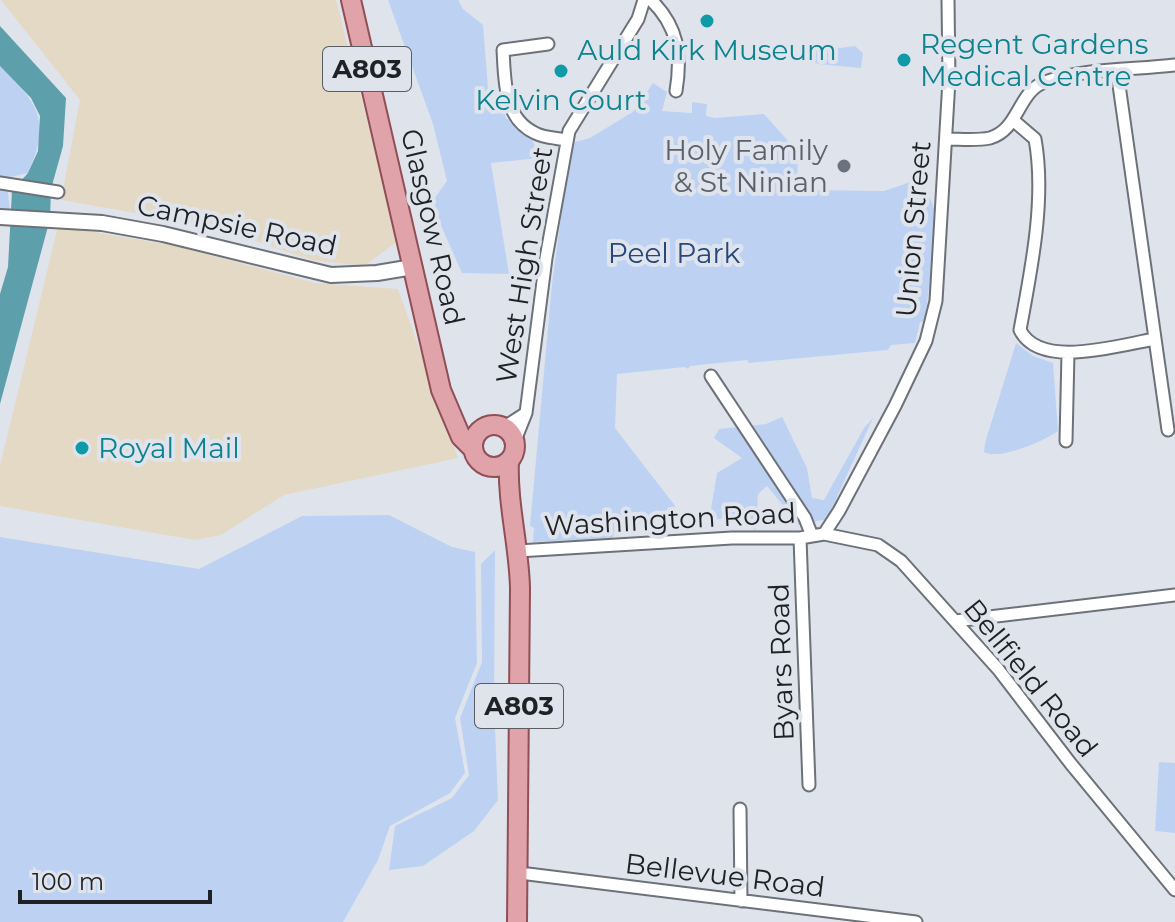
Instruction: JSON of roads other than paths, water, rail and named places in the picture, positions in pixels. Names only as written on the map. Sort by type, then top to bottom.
[{"type":"main road","name":"Glasgow Road","points":[[351,0],[441,390],[461,437],[479,461],[504,450]]},
{"type":"main road","points":[[453,418],[483,429]]},
{"type":"main road","points":[[473,449],[475,437],[489,426],[504,450]]},
{"type":"main road","name":"A803","points":[[504,450],[518,551],[520,615],[517,922]]},
{"type":"street","name":"West High Street","points":[[504,450],[526,413],[546,258],[566,140],[575,118],[638,19],[644,0]]},
{"type":"street","points":[[651,0],[666,15],[674,35],[679,65],[676,91]]},
{"type":"street","name":"Union Street","points":[[812,536],[839,511],[926,341],[936,301],[950,42],[948,0]]},
{"type":"street","points":[[548,44],[503,50],[506,94],[515,117],[535,133],[566,140]]},
{"type":"street","points":[[946,139],[991,137],[1004,131],[1014,121],[1026,98],[1042,83],[1084,74],[1175,65]]},
{"type":"street","points":[[1117,71],[1168,430]]},
{"type":"street","points":[[1014,121],[1035,139],[1038,151],[1035,234],[1020,330],[1031,345],[1068,353],[1155,339]]},
{"type":"street","points":[[0,183],[58,192]]},
{"type":"street","name":"Campsie Road","points":[[0,217],[102,223],[163,234],[331,275],[377,273],[413,267]]},
{"type":"street","points":[[1066,441],[1068,353]]},
{"type":"street","points":[[711,376],[805,518],[812,536]]},
{"type":"street","name":"West High Street","points":[[504,450],[526,413]]},
{"type":"street","name":"Washington Road","points":[[518,551],[812,536]]},
{"type":"street","name":"Bellfield Road","points":[[812,536],[878,545],[901,561],[998,669],[1071,764],[1175,890]]},
{"type":"street","name":"Byars Road","points":[[809,785],[812,536]]},
{"type":"street","points":[[955,621],[1175,595]]},
{"type":"street","points":[[740,809],[741,901]]},
{"type":"street","name":"Bellevue Road","points":[[528,874],[916,922]]},
{"type":"place","name":"Auld Kirk Museum","points":[[707,21]]},
{"type":"place","name":"Regent Gardens Medical Centre","points":[[904,60]]},
{"type":"place","name":"Kelvin Court","points":[[561,71]]},
{"type":"place","name":"Holy Family & St Ninian","points":[[844,166]]},
{"type":"place","name":"Royal Mail","points":[[82,448]]},
{"type":"park label","name":"Peel Park","points":[[674,253]]}]
